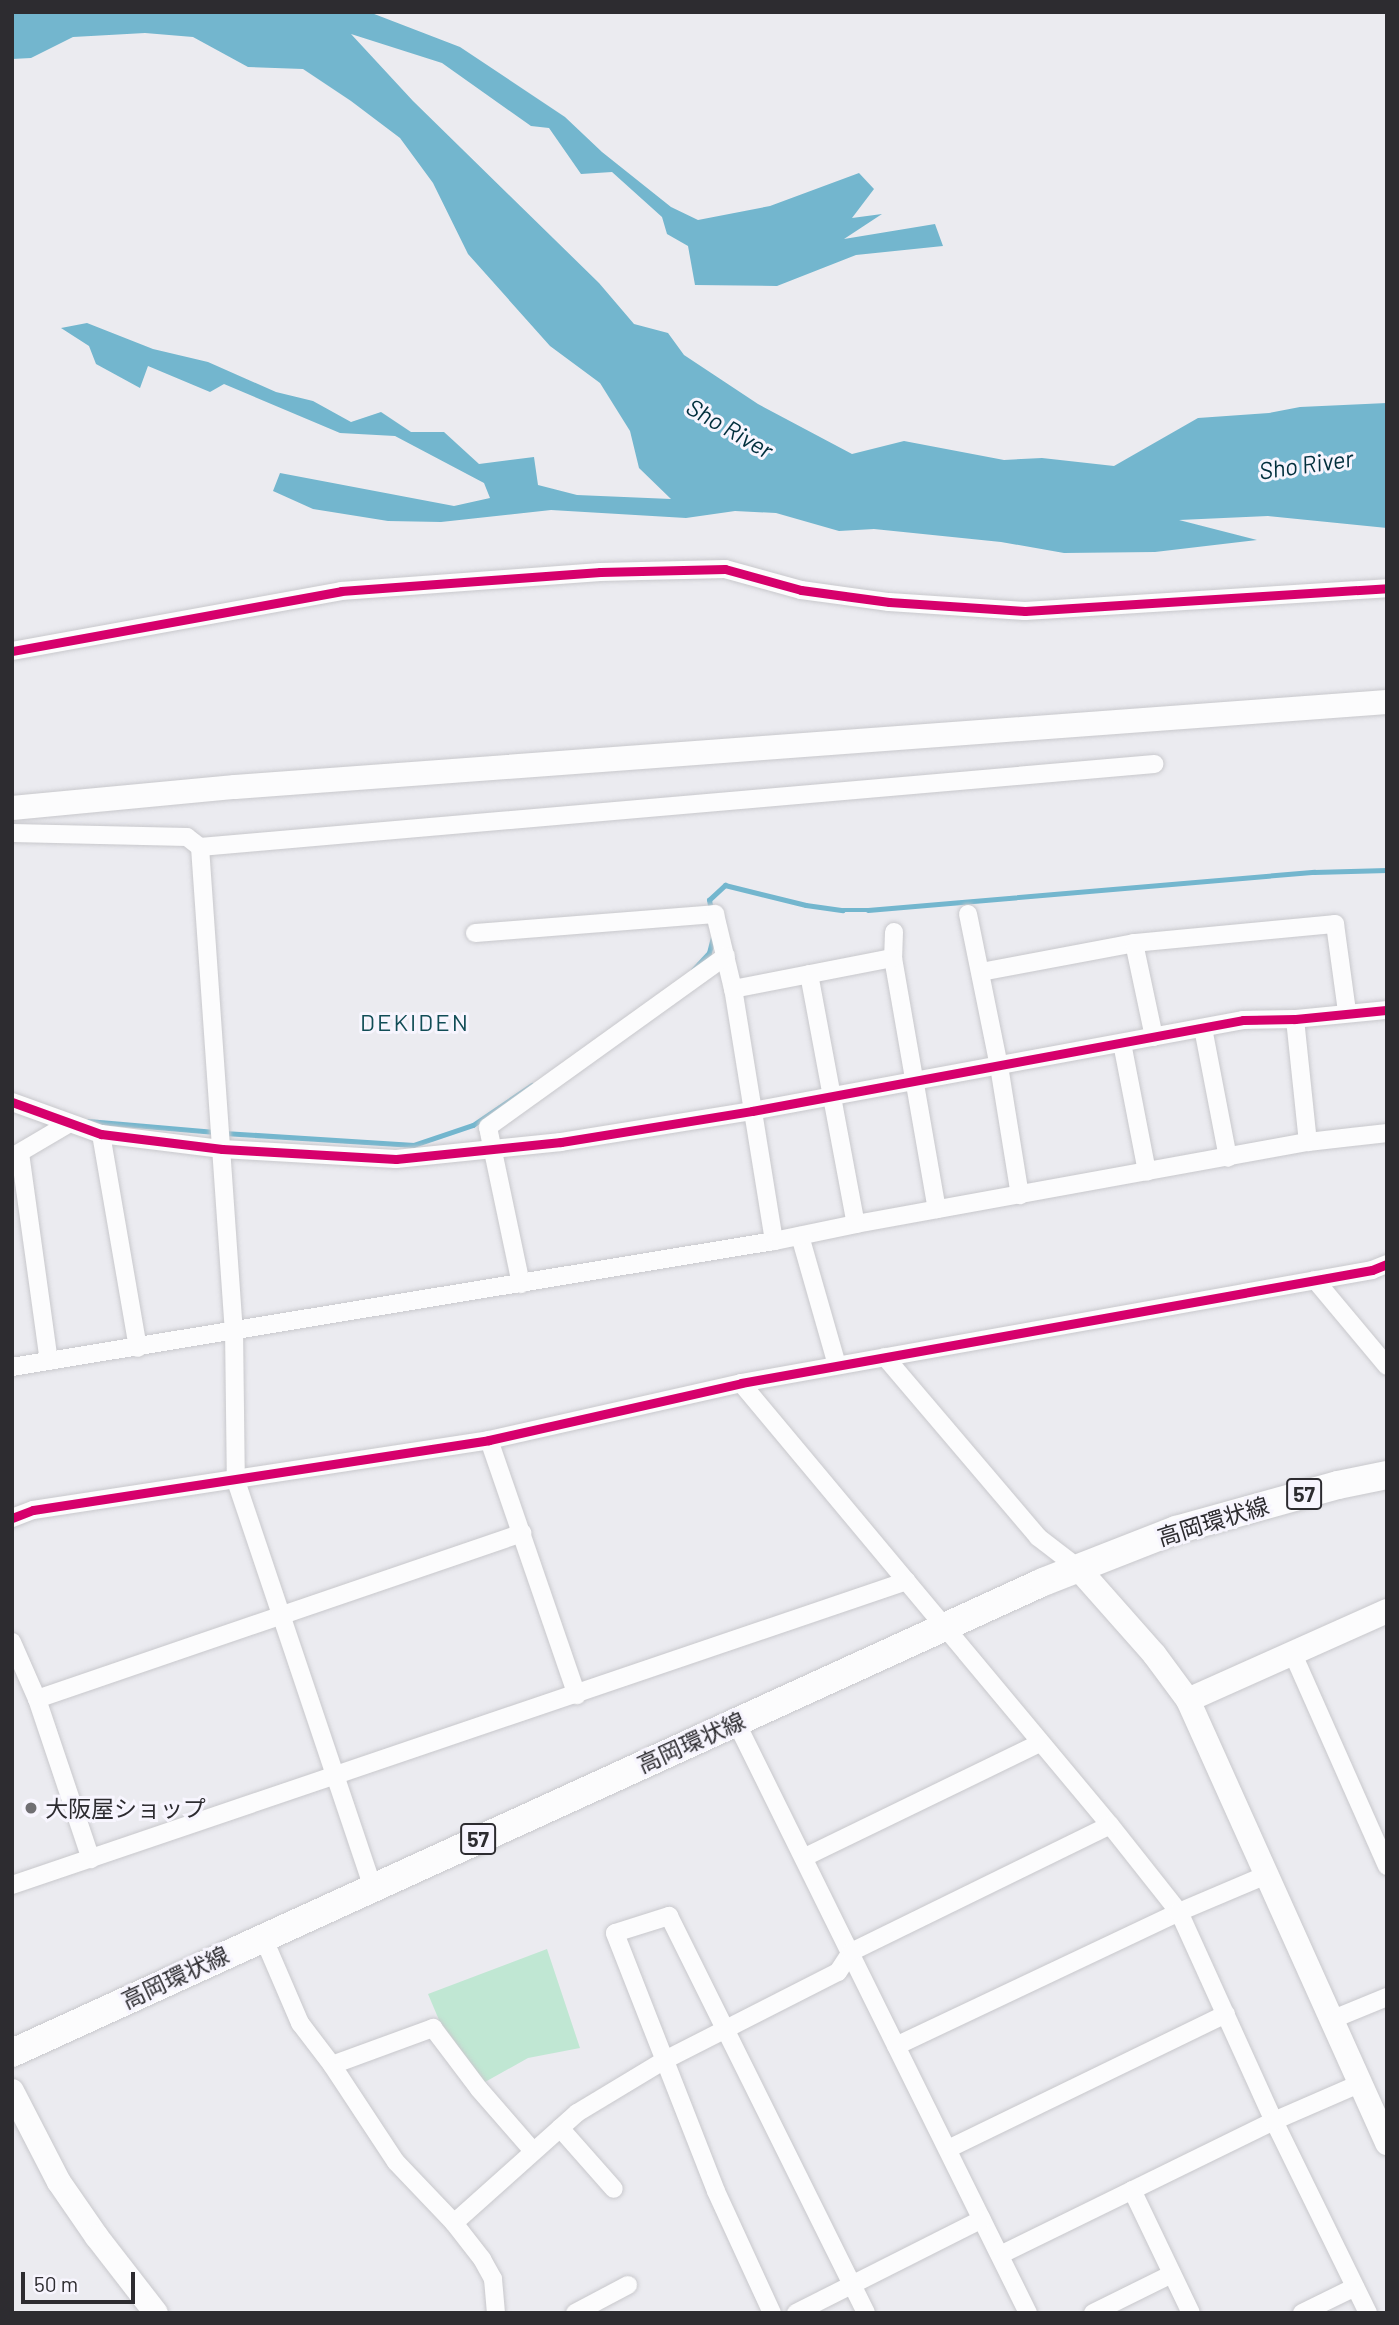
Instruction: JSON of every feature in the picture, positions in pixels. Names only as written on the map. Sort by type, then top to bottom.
[{"type":"main road","name":"高岡環状線","points":[[12,2053],[1077,1567],[1176,1530],[1338,1485],[1387,1475]]},
{"type":"street","points":[[12,651],[341,591],[600,572],[725,569],[801,590],[864,599],[1025,611],[1387,588]]},
{"type":"street","points":[[12,808],[235,787],[1387,702]]},
{"type":"street","points":[[12,833],[187,836],[200,846],[1154,764]]},
{"type":"street","points":[[200,846],[234,1328],[236,1481],[373,1886]]},
{"type":"street","points":[[475,933],[715,914],[733,989],[774,1241]]},
{"type":"street","points":[[968,914],[999,1066],[1020,1195]]},
{"type":"street","points":[[981,972],[1133,943],[1335,924],[1347,1012]]},
{"type":"street","points":[[894,932],[893,958],[937,1209]]},
{"type":"street","points":[[1133,943],[1154,1037]]},
{"type":"street","points":[[521,1284],[488,1127],[726,956]]},
{"type":"street","points":[[733,989],[893,958]]},
{"type":"street","points":[[809,974],[834,1094],[856,1224]]},
{"type":"street","points":[[12,1102],[101,1134],[222,1149],[396,1159],[561,1142],[752,1111],[1243,1020],[1295,1019],[1387,1010]]},
{"type":"street","points":[[1295,1019],[1308,1142]]},
{"type":"street","points":[[1203,1028],[1228,1158]]},
{"type":"street","points":[[1122,1043],[1147,1172]]},
{"type":"street","points":[[49,1361],[16,1155],[70,1123]]},
{"type":"street","points":[[12,1367],[138,1348],[234,1328],[521,1284],[774,1241],[1308,1142],[1387,1133]]},
{"type":"street","points":[[101,1134],[138,1348]]},
{"type":"street","points":[[800,1236],[837,1365]]},
{"type":"street","points":[[12,1518],[33,1510],[236,1481],[489,1440],[741,1383],[1315,1280],[1387,1264]]},
{"type":"street","points":[[1315,1280],[1387,1366]]},
{"type":"street","points":[[885,1357],[1038,1537],[1077,1567],[1154,1654],[1188,1700],[1387,2143]]},
{"type":"street","points":[[741,1383],[1110,1825],[1179,1912],[1274,2121],[1368,2313]]},
{"type":"street","points":[[489,1440],[577,1695]]},
{"type":"street","points":[[37,1699],[522,1534]]},
{"type":"street","points":[[12,1885],[907,1581]]},
{"type":"street","points":[[1188,1700],[1387,1611]]},
{"type":"street","points":[[12,1642],[37,1699],[91,1859]]},
{"type":"street","points":[[1293,1654],[1387,1866]]},
{"type":"street","points":[[736,1722],[1028,2313]]},
{"type":"street","points":[[805,1857],[1040,1743]]},
{"type":"street","points":[[454,2223],[577,2113],[665,2060],[838,1972],[851,1952],[1110,1825]]},
{"type":"street","points":[[896,2046],[1179,1912],[1266,1875]]},
{"type":"street","points":[[772,2313],[716,2191],[615,1933],[670,1916],[866,2313]]},
{"type":"street","points":[[263,1937],[300,2023],[332,2065],[396,2162],[454,2223],[493,2279],[494,2312]]},
{"type":"street","points":[[1331,2020],[1387,1997]]},
{"type":"street","points":[[948,2150],[1226,2014]]},
{"type":"street","points":[[332,2065],[433,2028],[479,2089],[533,2151]]},
{"type":"street","points":[[1000,2255],[1274,2121],[1359,2084]]},
{"type":"street","points":[[12,2091],[59,2182],[156,2313]]},
{"type":"street","points":[[560,2128],[614,2189]]},
{"type":"street","points":[[1132,2190],[1191,2313]]},
{"type":"street","points":[[796,2313],[982,2219]]},
{"type":"street","points":[[1093,2313],[1172,2274]]},
{"type":"street","points":[[575,2313],[607,2305],[628,2285]]},
{"type":"street","points":[[1302,2313],[1355,2287]]},
{"type":"green space","points":[[547,1949],[580,2048],[528,2058],[485,2082],[439,2020],[428,1994]]},
{"type":"water","name":"Sho River","points":[[12,12],[369,12],[460,47],[565,117],[602,152],[671,207],[698,220],[770,206],[859,173],[874,189],[852,218],[882,214],[844,239],[935,224],[943,246],[856,255],[777,286],[695,285],[688,246],[667,234],[662,217],[612,172],[581,174],[549,128],[531,126],[442,63],[351,34],[413,101],[599,283],[634,324],[668,333],[684,355],[758,404],[852,454],[904,441],[1004,460],[1042,458],[1114,466],[1198,418],[1269,413],[1300,407],[1387,403],[1387,528],[1268,516],[1179,520],[1257,540],[1155,552],[1064,553],[1001,542],[874,529],[839,531],[776,513],[735,511],[686,518],[551,510],[441,522],[388,521],[313,509],[273,491],[280,473],[454,506],[490,498],[484,483],[395,436],[340,433],[224,384],[210,392],[148,366],[140,388],[96,364],[89,346],[61,328],[87,323],[153,349],[208,362],[276,392],[313,401],[351,422],[381,412],[411,432],[444,432],[479,464],[534,457],[538,485],[577,495],[671,499],[639,468],[630,431],[600,383],[550,346],[468,254],[433,183],[400,138],[351,101],[303,69],[248,67],[193,37],[145,33],[73,37],[31,58],[12,59]]},
{"type":"waterway","points":[[711,911],[709,900],[725,885],[806,905],[868,910],[1314,872],[1387,870]]},
{"type":"waterway","points":[[693,970],[709,953],[713,937]]},
{"type":"waterway","points":[[224,1133],[414,1145],[473,1125],[532,1085]]},
{"type":"waterway","points":[[88,1121],[215,1132]]},
{"type":"cycle path","points":[[12,651],[341,591],[600,572],[725,569],[801,590],[889,602],[1025,611],[1387,588]]},
{"type":"cycle path","points":[[12,1102],[101,1134],[222,1149],[396,1159],[561,1142],[752,1111],[1243,1020],[1295,1019],[1387,1010]]},
{"type":"cycle path","points":[[12,1518],[33,1510],[489,1440],[741,1383],[1372,1270],[1387,1264]]},
{"type":"place","name":"大阪屋ショップ","points":[[31,1808]]},
{"type":"district","name":"DEKIDEN","points":[[415,1022]]}]
